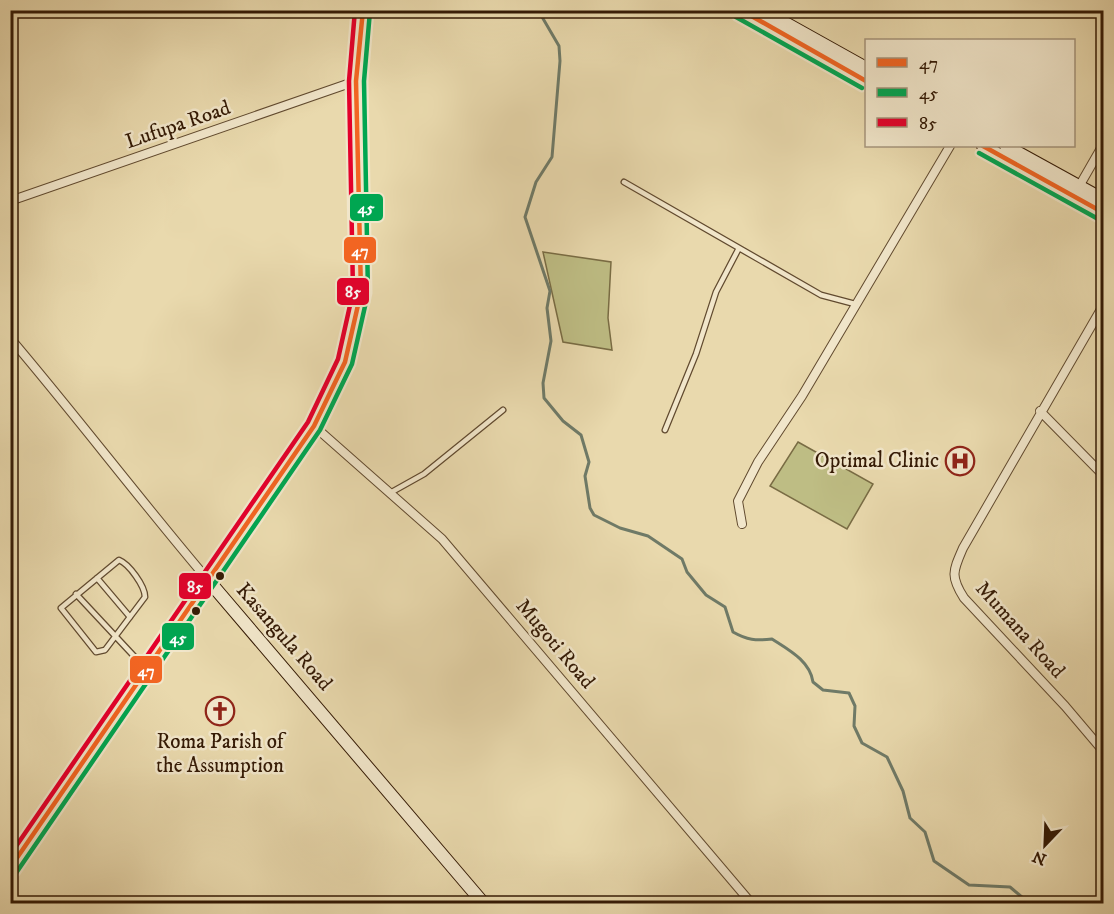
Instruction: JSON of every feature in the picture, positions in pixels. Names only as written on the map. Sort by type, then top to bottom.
[{"type":"main road","points":[[10,869],[314,426],[346,365],[358,315],[361,268],[356,81],[363,10]]},
{"type":"main road","points":[[740,10],[865,80]]},
{"type":"main road","points":[[762,10],[865,67]]},
{"type":"main road","points":[[985,147],[1076,191],[1104,200]]},
{"type":"main road","points":[[1007,147],[1076,191],[1104,213]]},
{"type":"main road","name":"Kasangula Road","points":[[208,580],[484,903]]},
{"type":"street","name":"Lufupa Road","points":[[10,201],[356,81]]},
{"type":"street","points":[[1076,191],[1104,143]]},
{"type":"street","points":[[742,524],[738,501],[742,491],[758,462],[802,396],[949,147]]},
{"type":"street","name":"Mumana Road","points":[[1104,304],[1040,411],[954,567],[954,582],[964,598],[1065,706],[1104,752]]},
{"type":"street","name":"Kasangula Road","points":[[10,338],[72,412],[132,491],[208,580]]},
{"type":"street","points":[[1040,411],[1104,476]]},
{"type":"street","name":"Mugoti Road","points":[[314,426],[442,539],[752,903]]},
{"type":"lane","points":[[624,182],[822,295],[855,304]]},
{"type":"lane","points":[[665,430],[696,354],[720,283],[739,248]]},
{"type":"lane","points":[[390,493],[424,474],[503,410]]},
{"type":"lane","points":[[119,560],[124,562],[145,594],[105,650],[96,652],[61,610],[61,606],[76,594],[119,560]]},
{"type":"lane","points":[[97,578],[130,617]]},
{"type":"lane","points":[[76,594],[146,669]]},
{"type":"shaded area","points":[[543,252],[611,262],[608,318],[612,350],[563,342]]},
{"type":"shaded area","points":[[798,442],[873,484],[847,529],[770,486]]},
{"type":"waterway","points":[[538,10],[559,46],[560,61],[552,157],[536,182],[525,217],[550,291],[547,308],[551,341],[543,383],[544,398],[563,421],[581,435],[589,462],[585,476],[590,508],[594,515],[620,528],[648,536],[682,559],[687,572],[706,595],[725,607],[733,632],[752,639],[772,639],[803,662],[813,682],[823,690],[849,693],[855,706],[854,726],[862,743],[887,757],[903,791],[910,818],[925,832],[934,861],[969,885],[1010,887],[1023,898],[1021,904]]},
{"type":"transit line","name":"85","points":[[10,855],[308,422],[338,359],[353,292],[349,81],[355,10]]},
{"type":"transit line","name":"47","points":[[10,868],[314,426],[345,362],[361,292],[356,81],[363,10]]},
{"type":"transit line","name":"47","points":[[741,10],[865,80]]},
{"type":"transit line","name":"45","points":[[16,873],[320,430],[352,364],[368,293],[364,81],[370,11]]},
{"type":"transit line","name":"45","points":[[736,17],[862,88]]},
{"type":"transit line","name":"47","points":[[985,147],[1104,213]]},
{"type":"transit line","name":"45","points":[[979,153],[1100,220]]},
{"type":"place","name":"Optimal Clinic","points":[[960,461]]},
{"type":"place","name":"Roma Parish of the Assumption","points":[[220,711]]}]
